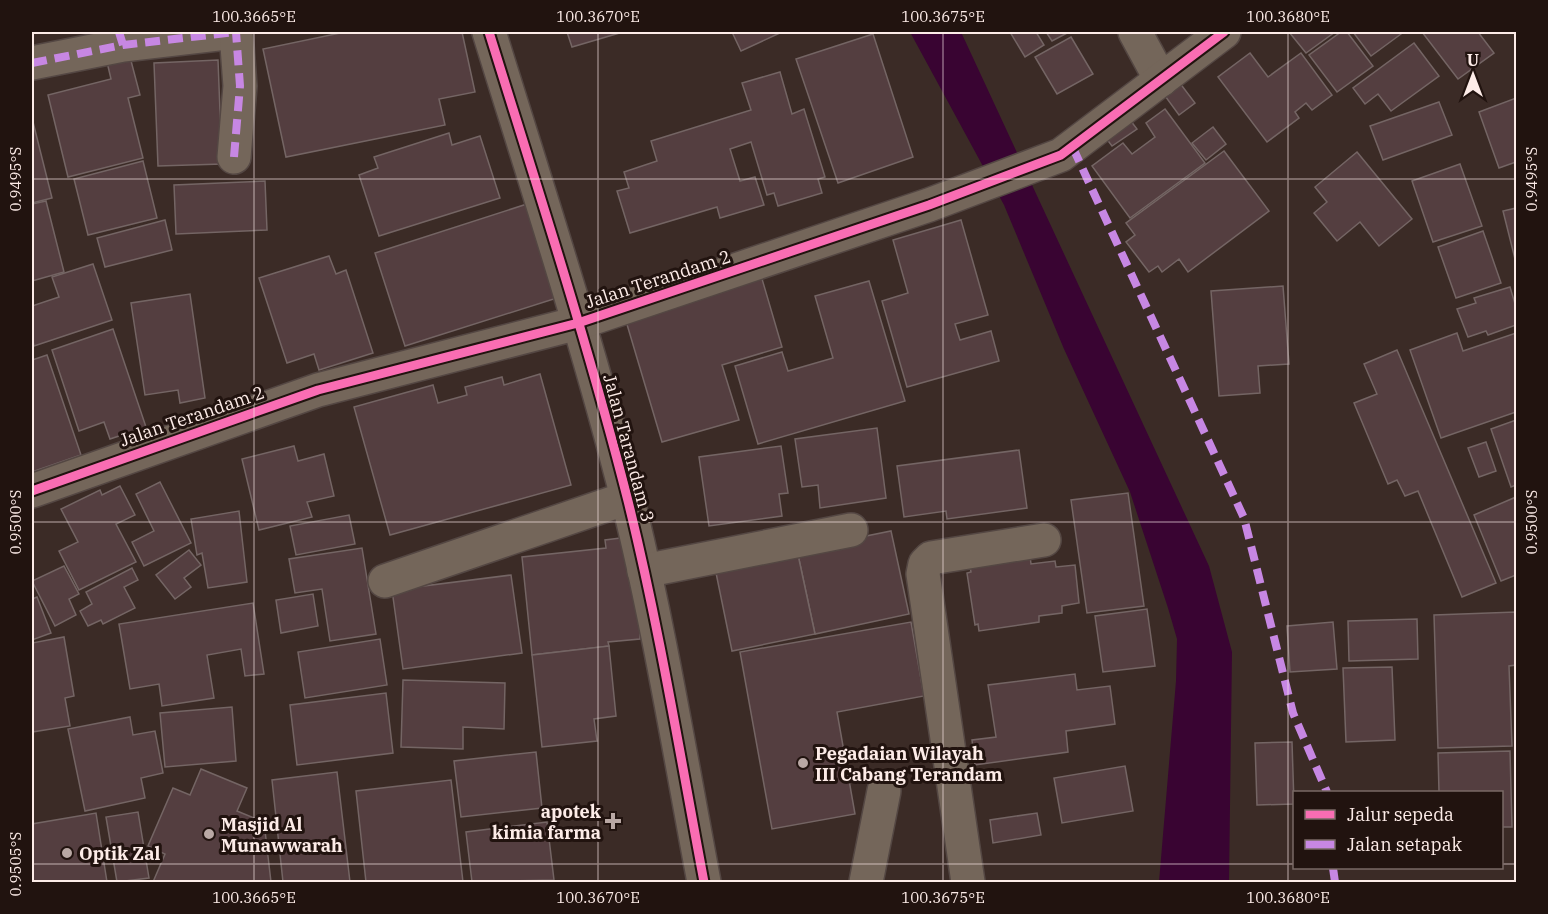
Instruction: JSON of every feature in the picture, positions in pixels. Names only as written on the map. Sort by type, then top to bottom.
[{"type":"street","points":[[32,63],[121,38],[236,32],[240,86],[234,157]]},
{"type":"street","name":"Jalan Tarandam 3","points":[[489,32],[578,323],[627,498],[645,571],[704,882]]},
{"type":"street","points":[[1135,32],[1161,80]]},
{"type":"street","name":"Jalan Terandam 2","points":[[32,491],[318,390],[578,323],[984,185],[1061,155],[1224,32]]},
{"type":"street","points":[[385,581],[627,498]]},
{"type":"street","points":[[645,571],[851,530]]},
{"type":"street","points":[[968,882],[923,574],[925,564],[931,558],[1044,540]]},
{"type":"street","points":[[866,882],[884,791]]},
{"type":"shaded area","points":[[910,32],[961,32],[1209,566],[1232,652],[1229,882],[1159,882],[1176,681],[1177,639],[1168,608],[1130,492],[1064,349],[1004,205]]},
{"type":"building","points":[[345,32],[462,32],[475,92],[439,99],[445,125],[286,157],[263,49]]},
{"type":"building","points":[[567,32],[623,32],[572,47]]},
{"type":"building","points":[[732,32],[782,32],[741,51]]},
{"type":"building","points":[[1010,32],[1036,32],[1044,45],[1025,57]]},
{"type":"building","points":[[1046,32],[1069,32],[1052,41]]},
{"type":"building","points":[[1289,32],[1335,32],[1306,53]]},
{"type":"building","points":[[1341,32],[1347,32],[1373,66],[1337,92],[1309,55]]},
{"type":"building","points":[[1353,32],[1399,32],[1401,34],[1371,56]]},
{"type":"building","points":[[1422,32],[1478,32],[1494,53],[1458,79]]},
{"type":"building","points":[[873,34],[913,157],[838,183],[796,59]]},
{"type":"building","points":[[1071,37],[1093,74],[1057,94],[1035,57]]},
{"type":"building","points":[[1414,43],[1439,76],[1391,111],[1378,94],[1365,104],[1353,88]]},
{"type":"building","points":[[1250,53],[1268,77],[1301,53],[1332,95],[1312,110],[1306,103],[1295,112],[1299,118],[1267,142],[1218,77]]},
{"type":"building","points":[[130,57],[140,95],[128,98],[143,158],[68,177],[48,95],[111,79],[107,62]]},
{"type":"building","points":[[218,60],[222,164],[158,166],[154,63]]},
{"type":"building","points":[[780,72],[792,114],[804,109],[825,177],[818,179],[822,193],[778,206],[774,193],[767,195],[751,142],[730,149],[740,181],[755,177],[764,205],[720,218],[717,207],[630,233],[617,191],[629,188],[624,172],[657,161],[651,141],[751,110],[742,83]]},
{"type":"building","points":[[1173,74],[1195,103],[1179,115],[1157,85]]},
{"type":"building","points":[[1516,98],[1516,162],[1499,168],[1479,112]]},
{"type":"building","points":[[1439,102],[1452,135],[1383,160],[1370,126]]},
{"type":"building","points":[[1165,109],[1205,163],[1130,218],[1092,166],[1123,143],[1132,154],[1155,137],[1146,123]]},
{"type":"building","points":[[1124,112],[1137,129],[1112,146],[1099,129]]},
{"type":"building","points":[[32,118],[52,198],[32,203]]},
{"type":"building","points":[[1213,127],[1226,144],[1206,160],[1192,143]]},
{"type":"building","points":[[449,133],[452,145],[480,136],[500,198],[379,236],[359,175],[378,168],[374,157]]},
{"type":"building","points":[[1224,151],[1269,211],[1188,272],[1179,259],[1162,272],[1158,266],[1149,272],[1126,242],[1135,235],[1126,223]]},
{"type":"building","points":[[1357,152],[1412,219],[1379,246],[1360,222],[1337,241],[1314,213],[1327,202],[1315,187]]},
{"type":"building","points":[[143,161],[157,218],[88,235],[74,179]]},
{"type":"building","points":[[1460,164],[1482,226],[1433,242],[1412,181]]},
{"type":"building","points":[[265,181],[267,230],[176,234],[174,185]]},
{"type":"building","points":[[46,201],[64,272],[32,281],[32,204]]},
{"type":"building","points":[[530,203],[560,297],[405,346],[375,253]]},
{"type":"building","points":[[1516,208],[1516,263],[1503,211]]},
{"type":"building","points":[[165,220],[172,250],[105,267],[97,238]]},
{"type":"building","points":[[961,220],[988,315],[955,324],[960,340],[991,331],[999,361],[907,387],[882,301],[908,293],[893,240]]},
{"type":"building","points":[[1483,231],[1501,283],[1456,298],[1438,247]]},
{"type":"building","points":[[329,256],[336,274],[346,270],[373,353],[319,370],[314,354],[287,363],[259,278]]},
{"type":"building","points":[[93,264],[112,320],[34,346],[32,306],[59,297],[52,277]]},
{"type":"building","points":[[760,272],[782,347],[722,365],[739,420],[662,442],[623,311]]},
{"type":"building","points":[[869,281],[905,401],[758,444],[735,366],[782,352],[788,371],[833,358],[815,296]]},
{"type":"building","points":[[1283,286],[1289,364],[1258,366],[1260,393],[1219,396],[1211,291]]},
{"type":"building","points":[[1510,287],[1516,307],[1516,325],[1488,335],[1486,331],[1468,337],[1457,309],[1476,303],[1474,298]]},
{"type":"building","points":[[190,294],[205,398],[180,403],[178,390],[145,395],[131,303]]},
{"type":"building","points":[[113,329],[146,427],[110,439],[104,422],[79,431],[52,350]]},
{"type":"building","points":[[1457,333],[1463,351],[1516,333],[1516,412],[1441,438],[1410,350]]},
{"type":"building","points":[[1397,350],[1496,583],[1462,597],[1418,491],[1405,496],[1397,480],[1388,484],[1354,403],[1377,394],[1364,364]]},
{"type":"building","points":[[47,355],[81,455],[32,472],[32,360]]},
{"type":"building","points":[[540,374],[571,485],[390,535],[354,407],[433,385],[438,403],[467,395],[465,387],[502,377],[504,385]]},
{"type":"building","points":[[1516,420],[1516,485],[1511,487],[1491,429]]},
{"type":"building","points":[[877,428],[886,498],[820,508],[818,485],[802,487],[795,439]]},
{"type":"building","points":[[1486,442],[1496,471],[1479,477],[1468,448]]},
{"type":"building","points":[[294,446],[298,461],[324,454],[334,496],[307,502],[312,517],[259,530],[242,459]]},
{"type":"building","points":[[781,446],[788,493],[779,494],[782,516],[709,526],[699,457]]},
{"type":"building","points":[[1019,450],[1027,508],[947,519],[946,511],[904,517],[897,466]]},
{"type":"building","points":[[160,482],[191,543],[144,566],[132,542],[154,531],[136,494]]},
{"type":"building","points":[[120,486],[135,515],[116,524],[136,562],[79,590],[59,551],[78,542],[61,509],[100,490],[102,495]]},
{"type":"building","points":[[1128,493],[1144,606],[1087,613],[1071,500]]},
{"type":"building","points":[[1516,497],[1516,575],[1501,581],[1474,515]]},
{"type":"building","points":[[239,511],[247,582],[208,588],[202,553],[197,555],[191,519]]},
{"type":"building","points":[[349,515],[355,544],[296,555],[290,526]]},
{"type":"building","points":[[891,531],[909,614],[815,634],[797,550]]},
{"type":"building","points":[[636,536],[640,639],[608,642],[609,646],[532,655],[522,557],[606,548],[605,540]]},
{"type":"building","points":[[362,548],[376,634],[330,641],[322,589],[295,593],[289,559]]},
{"type":"building","points":[[1029,548],[1031,564],[1055,561],[1056,567],[1075,565],[1079,603],[1062,606],[1062,613],[1039,616],[1039,622],[979,631],[978,624],[975,625],[967,573],[971,572],[968,556]]},
{"type":"building","points":[[189,550],[201,565],[184,578],[191,587],[175,599],[156,575]]},
{"type":"building","points":[[797,550],[815,634],[732,651],[715,568]]},
{"type":"building","points":[[64,566],[79,594],[69,599],[76,615],[55,626],[32,581]]},
{"type":"building","points":[[132,568],[138,580],[124,587],[135,608],[103,624],[101,620],[88,626],[80,611],[92,604],[86,592]]},
{"type":"building","points":[[511,575],[522,653],[403,669],[392,590]]},
{"type":"building","points":[[313,594],[318,626],[281,633],[276,600]]},
{"type":"building","points":[[37,597],[51,633],[32,640],[32,599]]},
{"type":"building","points":[[253,603],[264,674],[245,676],[241,649],[207,655],[214,698],[162,706],[159,684],[130,689],[119,624]]},
{"type":"building","points":[[1147,609],[1155,666],[1103,672],[1095,616]]},
{"type":"building","points":[[1516,612],[1516,665],[1509,666],[1512,746],[1438,748],[1434,615]]},
{"type":"building","points":[[1417,619],[1418,659],[1349,661],[1348,621]]},
{"type":"building","name":"Pegadaian Wilayah III Cabang Terandam","points":[[911,622],[924,696],[837,712],[855,814],[772,829],[740,652]]},
{"type":"building","points":[[1333,622],[1337,669],[1290,672],[1287,626]]},
{"type":"building","points":[[64,637],[74,696],[65,698],[70,726],[32,732],[32,643]]},
{"type":"building","points":[[380,639],[387,685],[305,698],[298,652]]},
{"type":"building","points":[[609,646],[616,716],[594,719],[597,741],[542,747],[532,655]]},
{"type":"building","points":[[1392,667],[1395,740],[1346,742],[1343,668]]},
{"type":"building","points":[[1075,674],[1077,690],[1110,686],[1115,724],[1066,731],[1068,752],[975,765],[972,740],[996,737],[988,685]]},
{"type":"building","points":[[403,680],[505,683],[504,729],[463,727],[463,749],[401,747]]},
{"type":"building","points":[[386,693],[393,753],[297,765],[290,705]]},
{"type":"building","points":[[232,707],[236,761],[165,767],[160,713]]},
{"type":"building","points":[[130,717],[133,735],[155,731],[163,773],[141,778],[145,798],[85,811],[68,729]]},
{"type":"building","points":[[1292,742],[1293,804],[1257,805],[1255,743]]},
{"type":"building","points":[[1510,751],[1512,827],[1503,827],[1503,791],[1439,791],[1438,753]]},
{"type":"building","points":[[536,752],[542,808],[461,817],[454,761]]},
{"type":"building","points":[[1125,766],[1133,811],[1062,823],[1054,778]]},
{"type":"building","name":"Masjid Al Munawwarah","points":[[201,769],[247,788],[237,811],[264,822],[271,882],[153,882],[165,854],[148,846],[173,788],[190,795]]},
{"type":"building","points":[[337,772],[350,882],[283,882],[272,780]]},
{"type":"building","points":[[451,780],[463,882],[366,882],[356,791]]},
{"type":"building","points":[[138,812],[149,878],[117,882],[106,817]]},
{"type":"building","name":"Optik Zal","points":[[96,813],[107,882],[32,882],[32,824]]},
{"type":"building","points":[[1037,813],[1041,835],[993,843],[990,820]]},
{"type":"building","points":[[547,822],[554,880],[472,882],[466,832]]},
{"type":"marked path","points":[[119,32],[123,45]]},
{"type":"marked path","points":[[32,63],[123,45],[235,32]]},
{"type":"marked path","points":[[234,157],[240,86],[236,32]]},
{"type":"marked path","points":[[1073,148],[1244,518],[1293,713],[1327,791]]},
{"type":"marked path","points":[[1333,869],[1335,882]]},
{"type":"cycle path","points":[[489,32],[579,324],[628,501],[659,643],[704,882]]},
{"type":"cycle path","points":[[32,491],[318,390],[578,323],[929,205],[1061,155],[1224,32]]},
{"type":"place","name":"Pegadaian Wilayah III Cabang Terandam","points":[[803,763]]},
{"type":"place","name":"apotek kimia farma","points":[[613,821]]},
{"type":"place","name":"Masjid Al Munawwarah","points":[[209,834]]},
{"type":"place","name":"Optik Zal","points":[[67,853]]}]
